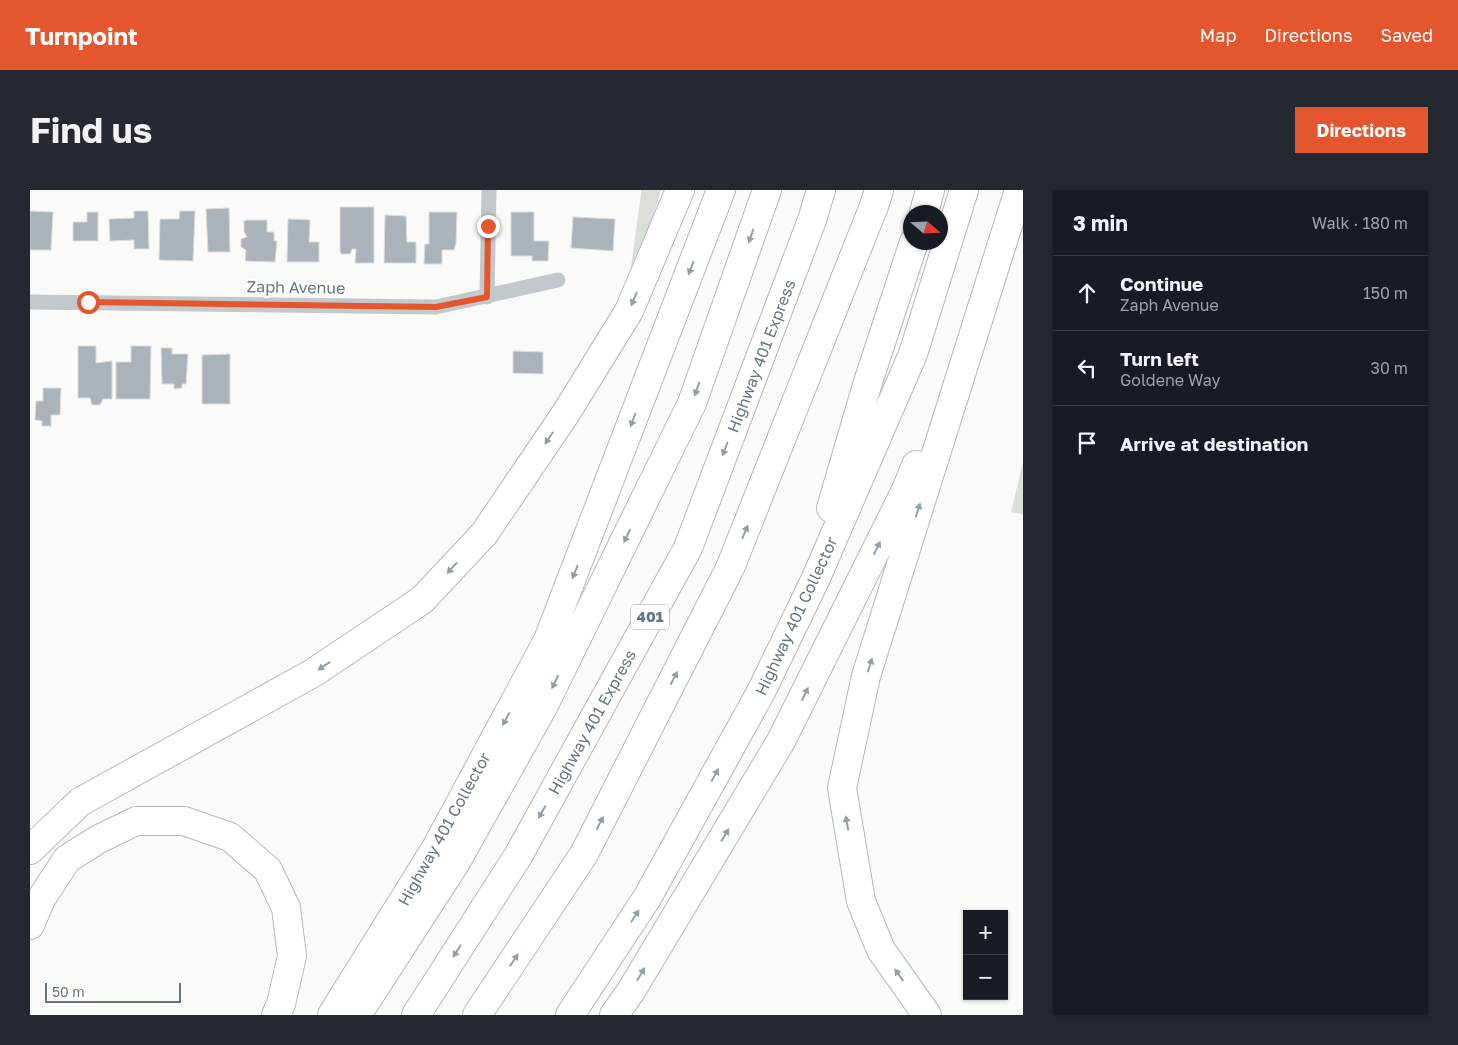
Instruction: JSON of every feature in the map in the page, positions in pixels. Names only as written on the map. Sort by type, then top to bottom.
[{"type":"highway","points":[[30,850],[80,802],[313,672],[422,600],[484,534],[566,412],[629,311],[680,190]]},
{"type":"highway","name":"Highway 401 Collector","points":[[332,1015],[436,848],[548,640],[721,190]]},
{"type":"highway","points":[[357,1015],[456,862],[543,707],[692,403],[767,190]]},
{"type":"highway","name":"Highway 401 Express","points":[[416,1015],[518,856],[688,548],[812,220],[821,190]]},
{"type":"highway","points":[[477,1015],[584,854],[730,568],[871,215],[879,190]]},
{"type":"highway","points":[[926,205],[930,190]]},
{"type":"highway","name":"Highway 401 Collector","points":[[570,1015],[651,890],[762,690],[816,578],[913,354],[964,190]]},
{"type":"highway","points":[[927,1015],[881,950],[861,901],[842,788],[866,676],[1019,190]]},
{"type":"highway","points":[[816,578],[835,491],[911,250]]},
{"type":"highway","points":[[614,1015],[631,991],[781,741],[906,490],[991,276]]},
{"type":"highway","points":[[30,925],[41,899],[67,858],[99,838],[136,821],[184,821],[221,834],[230,838],[268,870],[286,908],[292,956],[281,1004],[276,1015]]},
{"type":"street","points":[[487,297],[489,190]]},
{"type":"street","name":"Zaph Avenue","points":[[30,302],[436,307],[558,280]]},
{"type":"shaded area","points":[[641,190],[661,190],[625,311],[641,194]]},
{"type":"shaded area","points":[[1023,462],[1023,514],[1011,512]]},
{"type":"building","points":[[340,207],[374,207],[374,263],[355,263],[356,249],[352,249],[350,254],[341,254]]},
{"type":"building","points":[[229,208],[230,252],[208,252],[206,209]]},
{"type":"building","points":[[30,211],[53,212],[51,250],[30,250]]},
{"type":"building","points":[[134,211],[148,211],[149,249],[134,249],[134,240],[110,241],[109,219],[134,218]]},
{"type":"building","points":[[180,211],[195,211],[193,261],[159,260],[160,219],[179,219]]},
{"type":"building","points":[[87,212],[98,212],[98,241],[73,241],[73,222],[87,222]]},
{"type":"building","points":[[429,212],[457,212],[454,250],[442,250],[442,264],[424,264],[425,244],[429,244]]},
{"type":"building","points":[[511,212],[534,212],[534,241],[549,241],[548,261],[532,261],[532,256],[511,256]]},
{"type":"building","points":[[385,215],[406,216],[407,242],[416,242],[416,263],[384,263]]},
{"type":"building","points":[[573,217],[615,219],[613,251],[571,248]]},
{"type":"building","points":[[288,219],[310,220],[309,242],[319,242],[319,262],[287,262]]},
{"type":"building","points":[[267,220],[267,232],[274,232],[274,241],[277,241],[275,262],[245,261],[246,250],[241,247],[241,239],[247,237],[244,232],[244,221]]},
{"type":"building","points":[[78,346],[96,346],[96,363],[112,361],[112,399],[103,399],[100,405],[92,405],[90,398],[78,398]]},
{"type":"building","points":[[131,346],[151,346],[150,399],[116,399],[116,362],[131,362]]},
{"type":"building","points":[[161,348],[172,348],[172,354],[188,354],[186,384],[182,384],[182,388],[174,389],[174,384],[162,384]]},
{"type":"building","points":[[513,351],[543,352],[543,374],[513,373]]},
{"type":"building","points":[[230,354],[230,404],[202,404],[202,355]]},
{"type":"building","points":[[43,388],[61,388],[60,415],[51,415],[51,426],[42,426],[42,421],[35,420],[36,401],[43,401]]},
{"type":"route","points":[[88,302],[436,307],[487,297],[488,226]]}]
